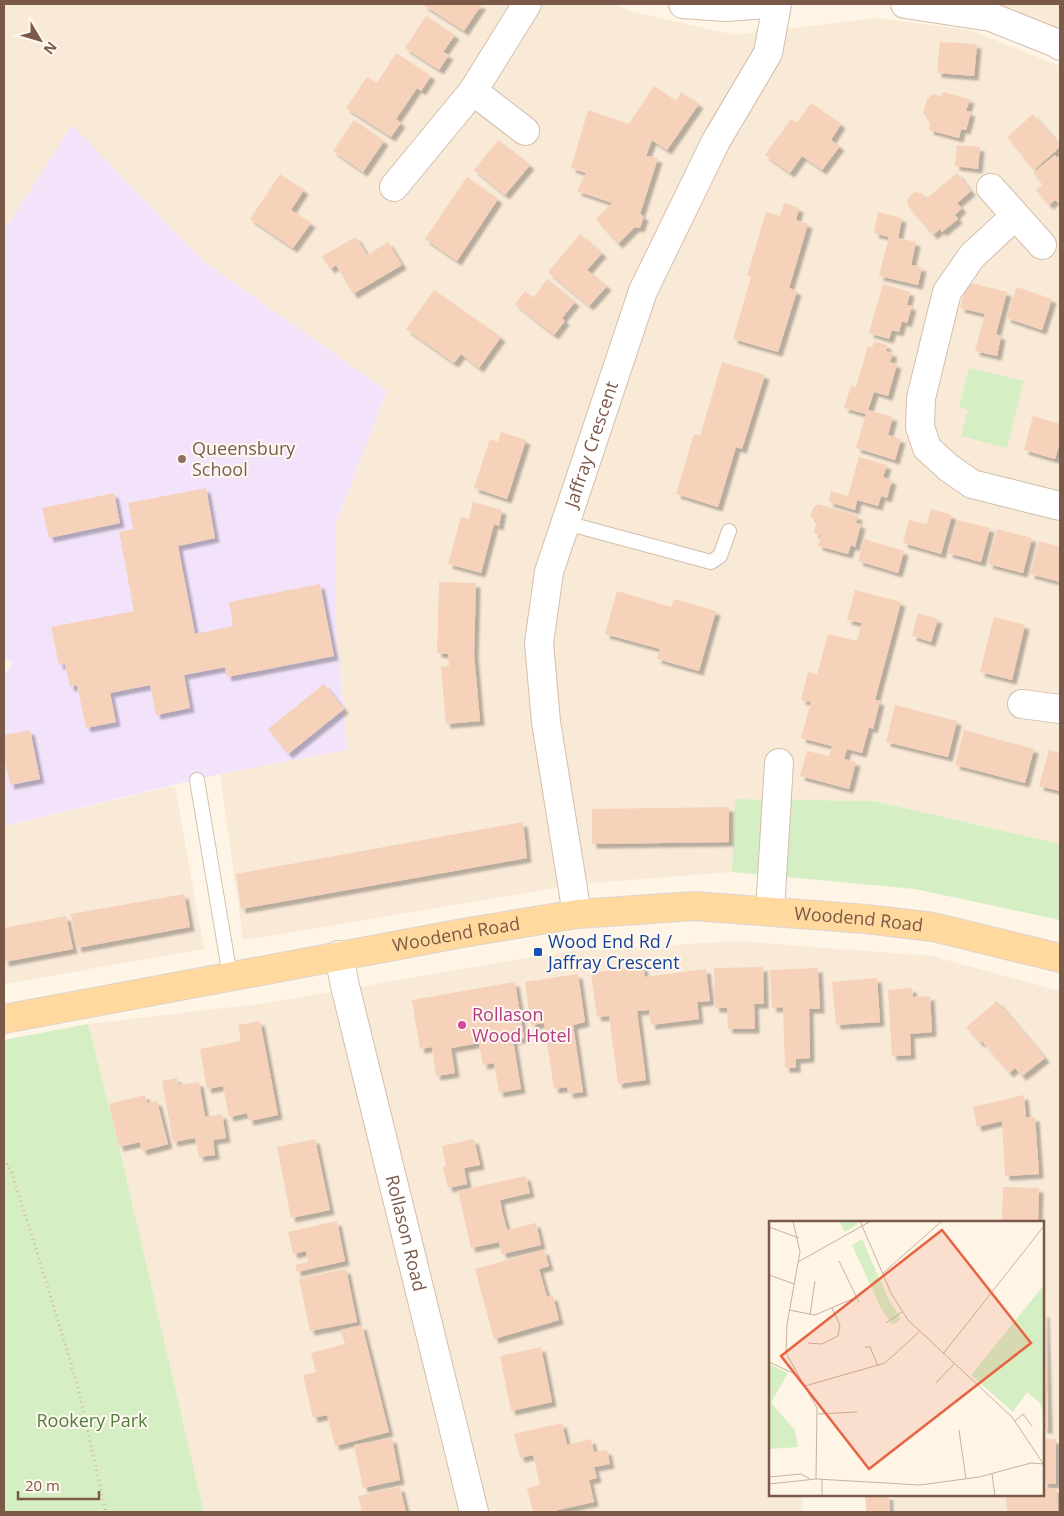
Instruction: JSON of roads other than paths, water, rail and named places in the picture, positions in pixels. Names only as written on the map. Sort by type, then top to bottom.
[{"type":"main road","name":"Woodend Road","points":[[4,1019],[339,955],[577,914],[694,906],[866,919],[933,927],[1060,958]]},
{"type":"street","points":[[394,187],[473,90],[527,4]]},
{"type":"street","points":[[683,4],[726,7],[767,4]]},
{"type":"street","name":"Jaffray Crescent","points":[[577,914],[546,722],[539,643],[549,572],[644,291],[716,141],[768,53],[777,4]]},
{"type":"street","points":[[905,4],[991,17],[1060,46]]},
{"type":"street","points":[[473,90],[525,131]]},
{"type":"street","points":[[991,188],[1042,245]]},
{"type":"street","points":[[1015,216],[972,256],[947,292],[921,398],[920,427],[927,448],[949,468],[972,484],[1060,506]]},
{"type":"street","points":[[1022,704],[1060,709]]},
{"type":"street","points":[[770,911],[778,763]]},
{"type":"street","name":"Rollason Road","points":[[339,955],[474,1512]]},
{"type":"lane","points":[[566,523],[711,562],[720,556],[729,531]]},
{"type":"lane","points":[[197,780],[230,976]]},
{"type":"place","name":"Queensbury School","points":[[182,459]]},
{"type":"place","name":"Wood End Rd / Jaffray Crescent","points":[[538,952]]},
{"type":"place","name":"Rollason Wood Hotel","points":[[462,1025]]},
{"type":"park label","name":"Rookery Park","points":[[92,1421]]}]
